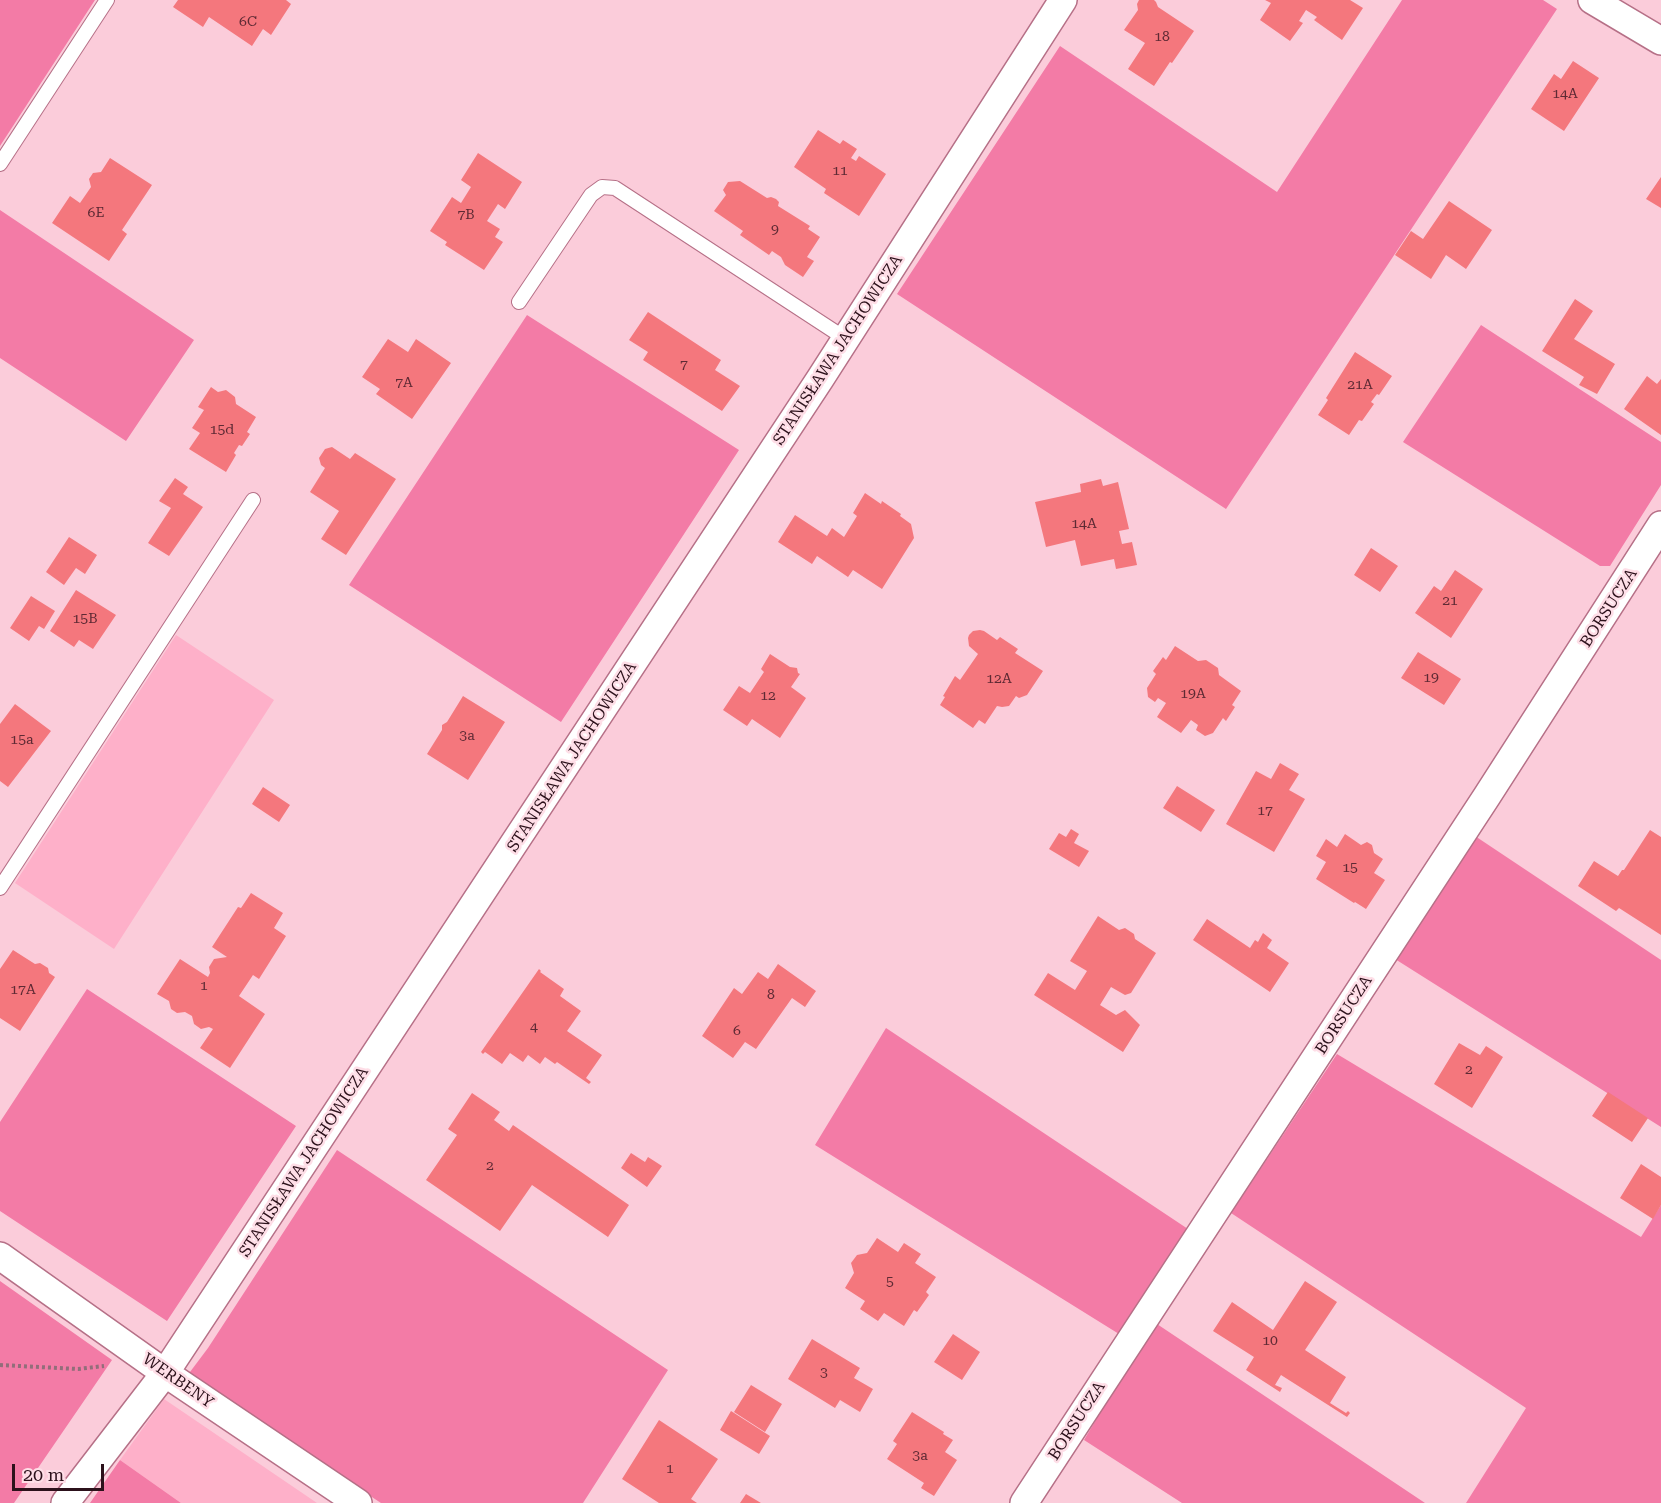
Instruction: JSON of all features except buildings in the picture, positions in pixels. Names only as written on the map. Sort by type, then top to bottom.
[{"type":"street","name":"STANISŁAWA JACHOWICZA","points":[[65,1503],[165,1373],[846,339],[1064,0]]},
{"type":"street","points":[[1592,0],[1661,41]]},
{"type":"street","name":"BORSUCZA","points":[[1024,1503],[1487,796],[1661,525]]},
{"type":"street","name":"WERBENY","points":[[0,1256],[165,1373],[358,1503]]},
{"type":"lane","points":[[0,164],[106,0]]},
{"type":"lane","points":[[519,302],[591,195],[602,187],[615,188],[846,339]]},
{"type":"lane","points":[[0,888],[253,500]]},
{"type":"path","points":[[0,1365],[78,1369],[103,1366],[132,1349]]},
{"type":"shaded area","points":[[0,0],[95,0],[0,146]]},
{"type":"shaded area","points":[[1402,0],[1543,0],[1557,9],[1226,509],[897,294],[1060,46],[1277,192]]},
{"type":"shaded area","points":[[0,210],[194,340],[126,441],[0,358]]},
{"type":"shaded area","points":[[527,315],[739,450],[561,722],[349,585]]},
{"type":"shaded area","points":[[1481,325],[1661,442],[1661,485],[1610,566],[1600,566],[1403,442]]},
{"type":"shaded area","points":[[176,635],[274,700],[114,949],[15,883]]},
{"type":"shaded area","points":[[1472,834],[1661,960],[1661,1127],[1395,959]]},
{"type":"shaded area","points":[[87,989],[296,1126],[167,1321],[0,1211],[0,1122]]},
{"type":"shaded area","points":[[886,1028],[1188,1229],[1119,1334],[815,1145]]},
{"type":"shaded area","points":[[1337,1054],[1641,1237],[1661,1205],[1661,1503],[1466,1503],[1526,1408],[1231,1213]]},
{"type":"shaded area","points":[[337,1150],[668,1370],[583,1503],[381,1503],[187,1376],[208,1348]]},
{"type":"shaded area","points":[[0,1281],[112,1360],[14,1503],[0,1503]]},
{"type":"shaded area","points":[[1154,1322],[1425,1503],[1182,1503],[1084,1440]]},
{"type":"shaded area","points":[[164,1399],[317,1503],[181,1503],[120,1460]]},
{"type":"shaded area","points":[[120,1460],[181,1503],[90,1503]]}]
